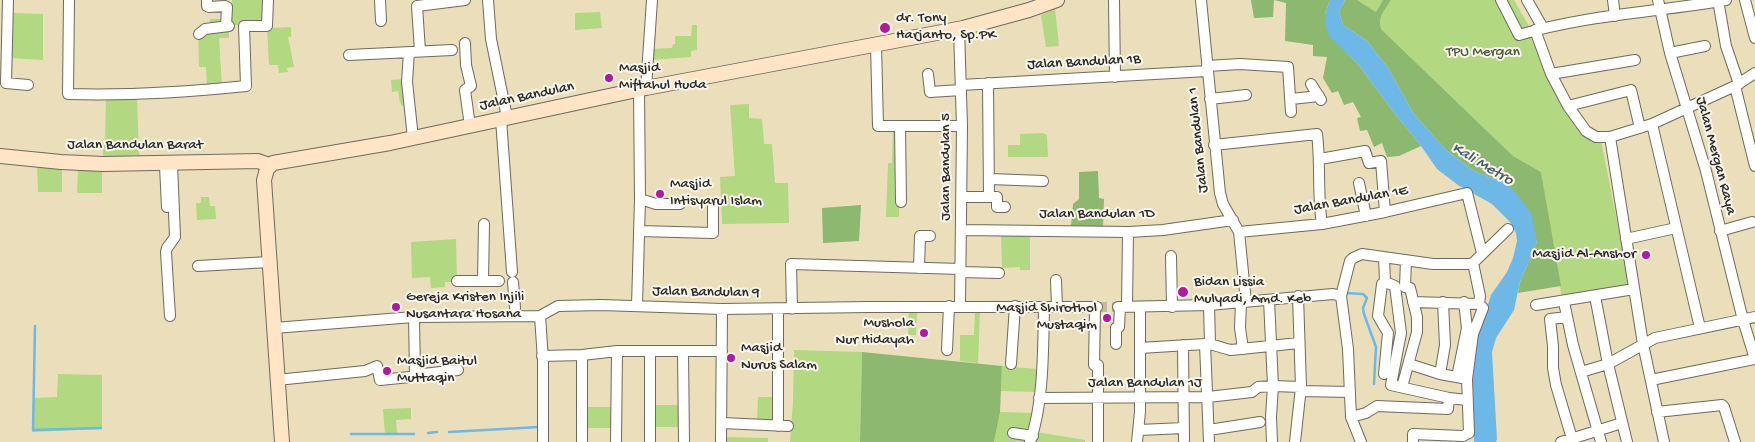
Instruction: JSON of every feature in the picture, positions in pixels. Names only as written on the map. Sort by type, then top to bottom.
[{"type":"main road","name":"Jalan Bandulan","points":[[269,165],[413,138],[643,89],[959,28],[1018,14],[1056,0]]},
{"type":"main road","name":"Jalan Bandulan Barat","points":[[0,156],[73,163],[258,161],[269,165]]},
{"type":"main road","points":[[269,165],[264,180],[281,439]]},
{"type":"street","points":[[8,0],[3,41],[6,83],[28,85]]},
{"type":"street","points":[[69,0],[68,94],[133,95],[246,86],[244,26],[267,26],[268,0]]},
{"type":"street","points":[[199,34],[205,29],[228,26],[227,7],[209,7],[207,6],[207,0]]},
{"type":"street","points":[[380,0],[381,20]]},
{"type":"street","points":[[420,51],[417,7],[421,2],[465,0]]},
{"type":"street","points":[[488,0],[491,39],[504,118],[515,313]]},
{"type":"street","name":"Jalan Bandulan 9","points":[[652,0],[643,89],[637,306],[722,309],[949,306],[1096,307],[1094,365],[1098,365],[1098,399]]},
{"type":"street","points":[[1114,0],[1115,77]]},
{"type":"street","name":"Jalan Bandulan 1","points":[[1201,0],[1214,145],[1221,199],[1239,232],[1243,302],[1240,328],[1243,349]]},
{"type":"street","points":[[1501,0],[1519,35],[1539,29],[1721,0],[1726,46],[1737,85],[1755,166]]},
{"type":"street","points":[[1527,0],[1539,29],[1551,74],[1568,106],[1586,131],[1596,137],[1610,137],[1652,124],[1737,85],[1755,73]]},
{"type":"street","points":[[1613,0],[1615,16]]},
{"type":"street","name":"Jalan Mergan Raya","points":[[1658,0],[1670,53],[1706,171],[1743,320],[1755,360]]},
{"type":"street","points":[[1745,0],[1755,38]]},
{"type":"street","name":"Jalan Bandulan 5","points":[[959,28],[962,126],[960,306]]},
{"type":"street","points":[[465,43],[466,65],[471,86],[465,90],[470,126]]},
{"type":"street","points":[[876,45],[878,126],[962,126]]},
{"type":"street","points":[[1670,53],[1706,46]]},
{"type":"street","points":[[349,54],[452,50]]},
{"type":"street","points":[[409,52],[407,82],[413,138]]},
{"type":"street","points":[[1551,74],[1635,60]]},
{"type":"street","name":"Jalan Bandulan 1B","points":[[928,74],[930,92],[988,83],[1115,77],[1240,64],[1288,67],[1291,99]]},
{"type":"street","points":[[988,83],[989,197]]},
{"type":"street","points":[[1291,112],[1291,99],[1320,99],[1310,84]]},
{"type":"street","points":[[1568,106],[1631,90],[1640,128]]},
{"type":"street","points":[[1210,99],[1246,95]]},
{"type":"street","points":[[1652,124],[1700,328]]},
{"type":"street","points":[[900,126],[901,202]]},
{"type":"street","points":[[1214,145],[1317,134],[1320,159],[1318,197],[1322,224]]},
{"type":"street","points":[[1610,137],[1643,344],[1664,442]]},
{"type":"street","points":[[1320,159],[1366,151],[1368,163],[1381,161],[1385,212]]},
{"type":"street","points":[[168,163],[169,245],[166,252],[170,316]]},
{"type":"street","points":[[990,179],[1043,181]]},
{"type":"street","points":[[1359,183],[1366,216]]},
{"type":"street","name":"Jalan Bandulan 1E","points":[[1239,232],[1322,224],[1467,193],[1482,253]]},
{"type":"street","points":[[962,197],[997,197],[997,207],[1004,207]]},
{"type":"street","points":[[640,199],[656,204],[680,204]]},
{"type":"street","points":[[639,231],[713,233],[713,207]]},
{"type":"street","name":"Jalan Bandulan 1D","points":[[962,230],[1128,232],[1163,230],[1233,220]]},
{"type":"street","points":[[1720,231],[1752,222]]},
{"type":"street","points":[[483,281],[484,224]]},
{"type":"street","points":[[1626,239],[1676,228]]},
{"type":"street","points":[[1361,442],[1351,417],[1348,349],[1341,296],[1350,261],[1362,254],[1433,264],[1458,265],[1473,263],[1508,229]]},
{"type":"street","points":[[1116,344],[1116,328],[1119,327],[1122,307],[1128,232]]},
{"type":"street","points":[[919,268],[920,236],[930,236]]},
{"type":"street","points":[[1171,256],[1172,307]]},
{"type":"street","points":[[1384,257],[1385,282],[1382,284],[1378,316],[1388,333],[1384,374]]},
{"type":"street","points":[[1402,387],[1417,332],[1417,317],[1410,288],[1405,287],[1406,260]]},
{"type":"street","points":[[198,266],[269,262]]},
{"type":"street","points":[[1473,263],[1480,296],[1479,304]]},
{"type":"street","points":[[792,309],[791,264],[919,268],[998,274]]},
{"type":"street","points":[[1056,280],[1057,307]]},
{"type":"street","points":[[458,281],[498,281]]},
{"type":"street","points":[[1385,282],[1395,286],[1401,333],[1392,385],[1449,398],[1467,400]]},
{"type":"street","points":[[1536,305],[1564,302],[1634,289]]},
{"type":"street","points":[[1122,307],[1172,307],[1270,300],[1298,296],[1333,294],[1341,296]]},
{"type":"street","points":[[1295,442],[1301,389],[1298,296]]},
{"type":"street","points":[[1595,296],[1608,364],[1627,442]]},
{"type":"street","points":[[1270,300],[1274,386],[1271,417],[1272,442]]},
{"type":"street","points":[[1413,302],[1464,302],[1479,304],[1483,308],[1473,334],[1468,379],[1467,435],[1413,434],[1413,442]]},
{"type":"street","points":[[1440,374],[1445,345],[1442,302]]},
{"type":"street","points":[[1456,377],[1467,328],[1464,302]]},
{"type":"street","points":[[1564,302],[1601,442]]},
{"type":"street","points":[[1209,305],[1207,344],[1208,397],[1252,392],[1258,387],[1274,386],[1350,392]]},
{"type":"street","points":[[274,328],[414,317],[515,313],[540,316],[558,306],[637,306]]},
{"type":"street","points":[[947,350],[949,306]]},
{"type":"street","points":[[1011,364],[1015,306]]},
{"type":"street","points":[[1012,433],[1031,439],[1039,398],[1044,307]]},
{"type":"street","points":[[1137,442],[1141,399],[1140,307]]},
{"type":"street","points":[[721,442],[722,309]]},
{"type":"street","points":[[722,423],[783,426],[778,309]]},
{"type":"street","points":[[540,316],[543,442]]},
{"type":"street","points":[[1581,372],[1608,364],[1655,338],[1755,316]]},
{"type":"street","points":[[414,317],[415,374]]},
{"type":"street","points":[[1567,317],[1550,319],[1556,385],[1572,440]]},
{"type":"street","points":[[1140,348],[1215,344],[1231,350],[1299,343]]},
{"type":"street","points":[[1183,345],[1184,440]]},
{"type":"street","points":[[542,356],[650,351],[722,351]]},
{"type":"street","points":[[650,351],[650,442]]},
{"type":"street","points":[[683,351],[684,442]]},
{"type":"street","points":[[616,352],[616,442]]},
{"type":"street","points":[[582,355],[582,442]]},
{"type":"street","points":[[1651,380],[1755,360]]},
{"type":"street","points":[[1409,364],[1440,374],[1468,379]]},
{"type":"street","points":[[277,380],[365,371],[377,366],[380,380],[410,377],[415,374],[458,370]]},
{"type":"street","name":"Jalan Bandulan 1J","points":[[1039,398],[1141,399],[1208,397],[1209,442]]},
{"type":"street","points":[[1351,417],[1366,413],[1377,406],[1448,409],[1449,398]]},
{"type":"street","points":[[1098,399],[1098,442]]},
{"type":"street","points":[[1657,412],[1722,405],[1735,442]]},
{"type":"street","points":[[1210,430],[1260,422]]},
{"type":"street","points":[[1561,442],[1622,423]]},
{"type":"street","points":[[1139,430],[1184,428]]},
{"type":"green space","points":[[232,0],[265,0],[263,25],[229,25],[229,38],[219,38],[222,86],[207,87],[206,67],[199,67],[198,28],[209,27],[210,19],[230,19]]},
{"type":"green space","points":[[1251,0],[1274,0],[1273,17],[1254,18]]},
{"type":"green space","points":[[1274,0],[1330,0],[1325,14],[1345,51],[1358,64],[1421,146],[1399,156],[1387,157],[1382,143],[1374,147],[1367,130],[1360,131],[1357,118],[1361,117],[1353,102],[1344,105],[1338,91],[1332,93],[1323,78],[1327,57],[1313,56],[1313,45],[1285,41],[1286,3]]},
{"type":"green space","points":[[1345,0],[1357,0],[1376,12],[1383,0],[1391,0],[1381,18],[1380,26],[1382,30],[1513,156],[1541,172],[1561,286],[1518,293],[1520,282],[1537,242],[1506,184],[1474,171],[1446,150],[1414,114],[1388,68],[1367,41],[1343,25],[1339,11]]},
{"type":"green space","points":[[1357,0],[1383,0],[1376,12]]},
{"type":"green space","name":"TPU Mergan","points":[[1391,0],[1514,0],[1529,26],[1562,101],[1601,140],[1630,287],[1562,299],[1541,172],[1513,156],[1382,30],[1380,26],[1381,18]]},
{"type":"green space","points":[[1055,9],[1059,46],[1046,47],[1041,15]]},
{"type":"green space","points":[[600,12],[602,28],[575,30],[575,13]]},
{"type":"green space","points":[[12,13],[43,14],[43,60],[10,58]]},
{"type":"green space","points":[[692,25],[697,25],[697,50],[691,51],[691,57],[651,60],[651,49],[672,48],[673,44],[675,44],[675,36],[691,36]]},
{"type":"green space","points":[[291,27],[291,37],[288,37],[294,67],[287,68],[288,72],[279,73],[278,65],[269,65],[267,28]]},
{"type":"green space","points":[[406,79],[410,125],[406,125],[404,107],[400,103],[398,91],[392,92],[391,80]]},
{"type":"green space","points":[[106,96],[137,96],[139,155],[129,155],[129,159],[103,159]]},
{"type":"green space","points":[[749,104],[749,118],[762,119],[764,144],[772,144],[775,183],[788,183],[789,223],[722,224],[720,177],[735,176],[730,105]]},
{"type":"green space","points":[[893,130],[900,131],[899,217],[886,217],[888,163],[892,163]]},
{"type":"green space","points":[[1043,133],[1047,135],[1048,157],[1008,157],[1008,145],[1020,145],[1020,134]]},
{"type":"green space","points":[[37,165],[62,168],[62,192],[38,192]]},
{"type":"green space","points":[[78,168],[102,169],[102,193],[77,193]]},
{"type":"green space","points":[[1098,171],[1099,198],[1104,199],[1103,228],[1071,226],[1073,204],[1079,199],[1079,172]]},
{"type":"green space","points":[[201,197],[209,197],[210,206],[215,206],[216,219],[197,220],[196,203],[201,203]]},
{"type":"green space","points":[[861,205],[859,241],[823,243],[822,208]]},
{"type":"green space","points":[[1001,232],[1030,233],[1030,270],[1020,270],[1020,267],[1002,268]]},
{"type":"green space","points":[[456,239],[457,282],[445,282],[445,287],[431,288],[430,277],[412,278],[411,242]]},
{"type":"green space","points":[[909,309],[917,310],[916,335],[908,335]]},
{"type":"green space","points":[[975,310],[980,310],[978,363],[960,361],[960,335],[974,335]]},
{"type":"green space","points":[[794,350],[862,352],[860,442],[790,442]]},
{"type":"green space","points":[[862,352],[1002,366],[1000,412],[994,442],[860,442]]},
{"type":"green space","points":[[1002,366],[1037,369],[1036,392],[1001,391]]},
{"type":"green space","points":[[58,374],[102,375],[102,429],[32,432],[33,398],[57,397]]},
{"type":"green space","points":[[758,397],[777,397],[776,422],[757,422]]},
{"type":"green space","points":[[652,405],[682,405],[682,427],[653,427]]},
{"type":"green space","points":[[585,407],[615,407],[615,428],[585,428]]},
{"type":"green space","points":[[411,408],[411,419],[396,420],[397,433],[385,434],[383,409]]},
{"type":"green space","points":[[1000,412],[1034,413],[1027,442],[994,442]]},
{"type":"green space","points":[[1036,432],[1085,440],[1085,442],[1033,442]]},
{"type":"green space","points":[[726,437],[768,438],[768,442],[726,442]]},
{"type":"water","points":[[1330,0],[1345,0],[1339,11],[1343,25],[1367,41],[1388,68],[1414,114],[1446,150],[1474,171],[1506,184],[1516,193],[1531,213],[1537,242],[1520,282],[1514,310],[1496,338],[1492,352],[1496,442],[1474,442],[1474,349],[1491,295],[1507,272],[1513,258],[1517,241],[1516,233],[1511,223],[1492,204],[1458,185],[1437,169],[1358,64],[1330,37],[1325,24],[1325,14]]},
{"type":"waterway","points":[[1345,293],[1363,294],[1367,298],[1363,308],[1364,314],[1376,347],[1374,384]]},
{"type":"waterway","points":[[35,326],[33,430],[101,428]]},
{"type":"waterway","points":[[449,432],[539,427]]},
{"type":"waterway","points":[[428,433],[437,432]]},
{"type":"waterway","points":[[351,434],[414,434]]},
{"type":"tunnel","points":[[1097,307],[1118,307]]},
{"type":"place","name":"dr. Tony Harjanto, Sp.PK","points":[[885,28]]},
{"type":"place","name":"Masjid Miftahul Huda","points":[[609,78]]},
{"type":"place","name":"Masjid Intisyarul Islam","points":[[660,194]]},
{"type":"place","name":"Masjid Al-Anshor","points":[[1646,255]]},
{"type":"place","name":"Bidan Lissia Mulyadi, Amd. Keb","points":[[1183,292]]},
{"type":"place","name":"Gereja Kristen Injili Nusantara Hosana","points":[[396,307]]},
{"type":"place","name":"Masjid Shirothol Mustaqim","points":[[1107,318]]},
{"type":"place","name":"Mushola Nur Hidayah","points":[[924,333]]},
{"type":"place","name":"Masjid Nurus Salam","points":[[731,358]]},
{"type":"place","name":"Masjid Baitul Muttaqin","points":[[387,371]]},
{"type":"water label","name":"Kali Metro","points":[[1482,165]]}]
